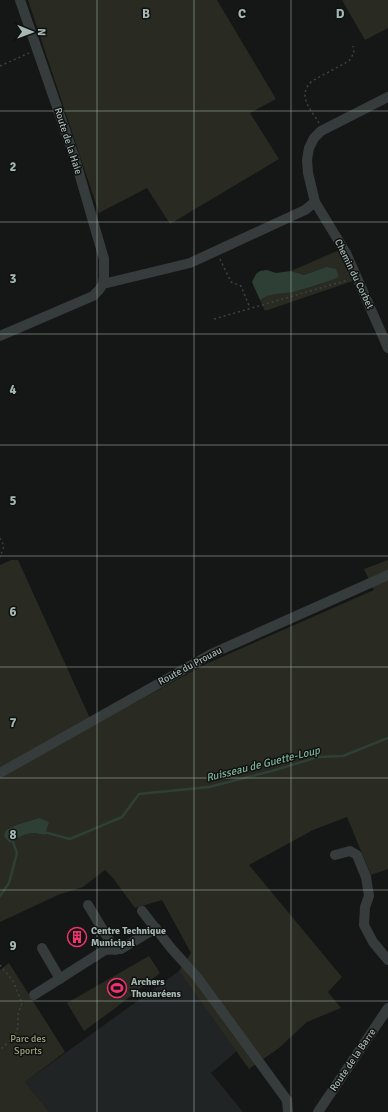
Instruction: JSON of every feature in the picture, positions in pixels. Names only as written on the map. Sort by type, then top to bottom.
[{"type":"street","name":"Route de la Haie","points":[[20,0],[75,159],[104,259],[103,284]]},
{"type":"street","points":[[0,336],[93,296],[103,284],[190,263],[304,210],[315,202],[308,173],[307,160],[309,148],[314,138],[321,131],[388,98]]},
{"type":"street","name":"Chemin du Corbet","points":[[315,202],[346,253],[388,348]]},
{"type":"street","name":"Route du Prouau","points":[[0,773],[210,654],[388,575]]},
{"type":"street","points":[[335,855],[350,852],[357,855],[366,877],[369,896],[365,907],[364,925],[373,942],[388,960]]},
{"type":"street","points":[[88,905],[115,950]]},
{"type":"street","points":[[142,911],[197,977],[286,1100],[288,1112]]},
{"type":"street","points":[[34,995],[105,950],[121,950],[156,928]]},
{"type":"street","points":[[42,948],[60,979]]},
{"type":"street","name":"Route de la Barre","points":[[318,1112],[388,1008]]},
{"type":"path","points":[[321,131],[319,122],[306,102],[305,93],[307,85],[349,61],[354,53],[353,46]]},
{"type":"path","points":[[0,66],[29,53],[39,52]]},
{"type":"path","points":[[216,252],[231,282],[241,286],[250,308]]},
{"type":"path","points":[[214,319],[357,277]]},
{"type":"path","points":[[0,538],[4,546],[0,557]]},
{"type":"path","points":[[0,965],[13,981],[22,1003],[18,1014],[18,1027],[15,1036],[0,1050]]},
{"type":"shaded area","points":[[326,267],[336,269],[339,277],[305,289],[271,295],[260,300],[252,282],[256,274],[260,271],[267,270],[276,273],[291,271],[304,275]]},
{"type":"shaded area","points":[[39,818],[49,822],[45,835],[30,833],[19,837],[10,843],[4,836],[6,830],[16,825]]},
{"type":"shaded area","points":[[179,971],[237,1051],[211,1073],[243,1112],[49,1112],[25,1082]]},
{"type":"green space","points":[[28,0],[217,0],[276,99],[250,113],[279,159],[170,224],[147,188],[99,213]]},
{"type":"green space","points":[[342,0],[388,0],[388,28],[365,40]]},
{"type":"green space","points":[[339,250],[353,281],[265,311],[260,300],[267,296],[298,291],[321,284],[326,267],[304,275],[291,271]]},
{"type":"green space","points":[[11,560],[18,560],[93,725],[208,663],[374,590],[364,569],[388,560],[388,869],[371,875],[347,817],[313,830],[249,865],[342,977],[328,992],[341,1008],[307,1022],[279,1048],[249,1069],[179,971],[191,953],[162,900],[135,908],[113,878],[105,870],[83,887],[58,895],[0,922],[0,565]],"holes":[[[39,818],[45,835],[30,833],[19,837],[10,843],[6,830],[16,825]]]},
{"type":"green space","name":"Archers Thouaréens","points":[[149,956],[160,973],[84,1031],[67,1003]]},
{"type":"green space","name":"Parc des Sports","points":[[9,963],[65,1052],[25,1082],[49,1112],[0,1112],[0,970]]},
{"type":"waterway","name":"Ruisseau de Guette-Loup","points":[[44,832],[70,839],[122,817],[139,794],[209,787],[272,771],[318,757],[343,756],[388,738]]},
{"type":"waterway","name":"Ruisseau de Guette-Loup","points":[[0,896],[9,883],[17,853],[12,839]]},
{"type":"place","name":"Centre Technique Municipal","points":[[77,937]]},
{"type":"place","name":"Archers Thouaréens","points":[[117,988]]}]
